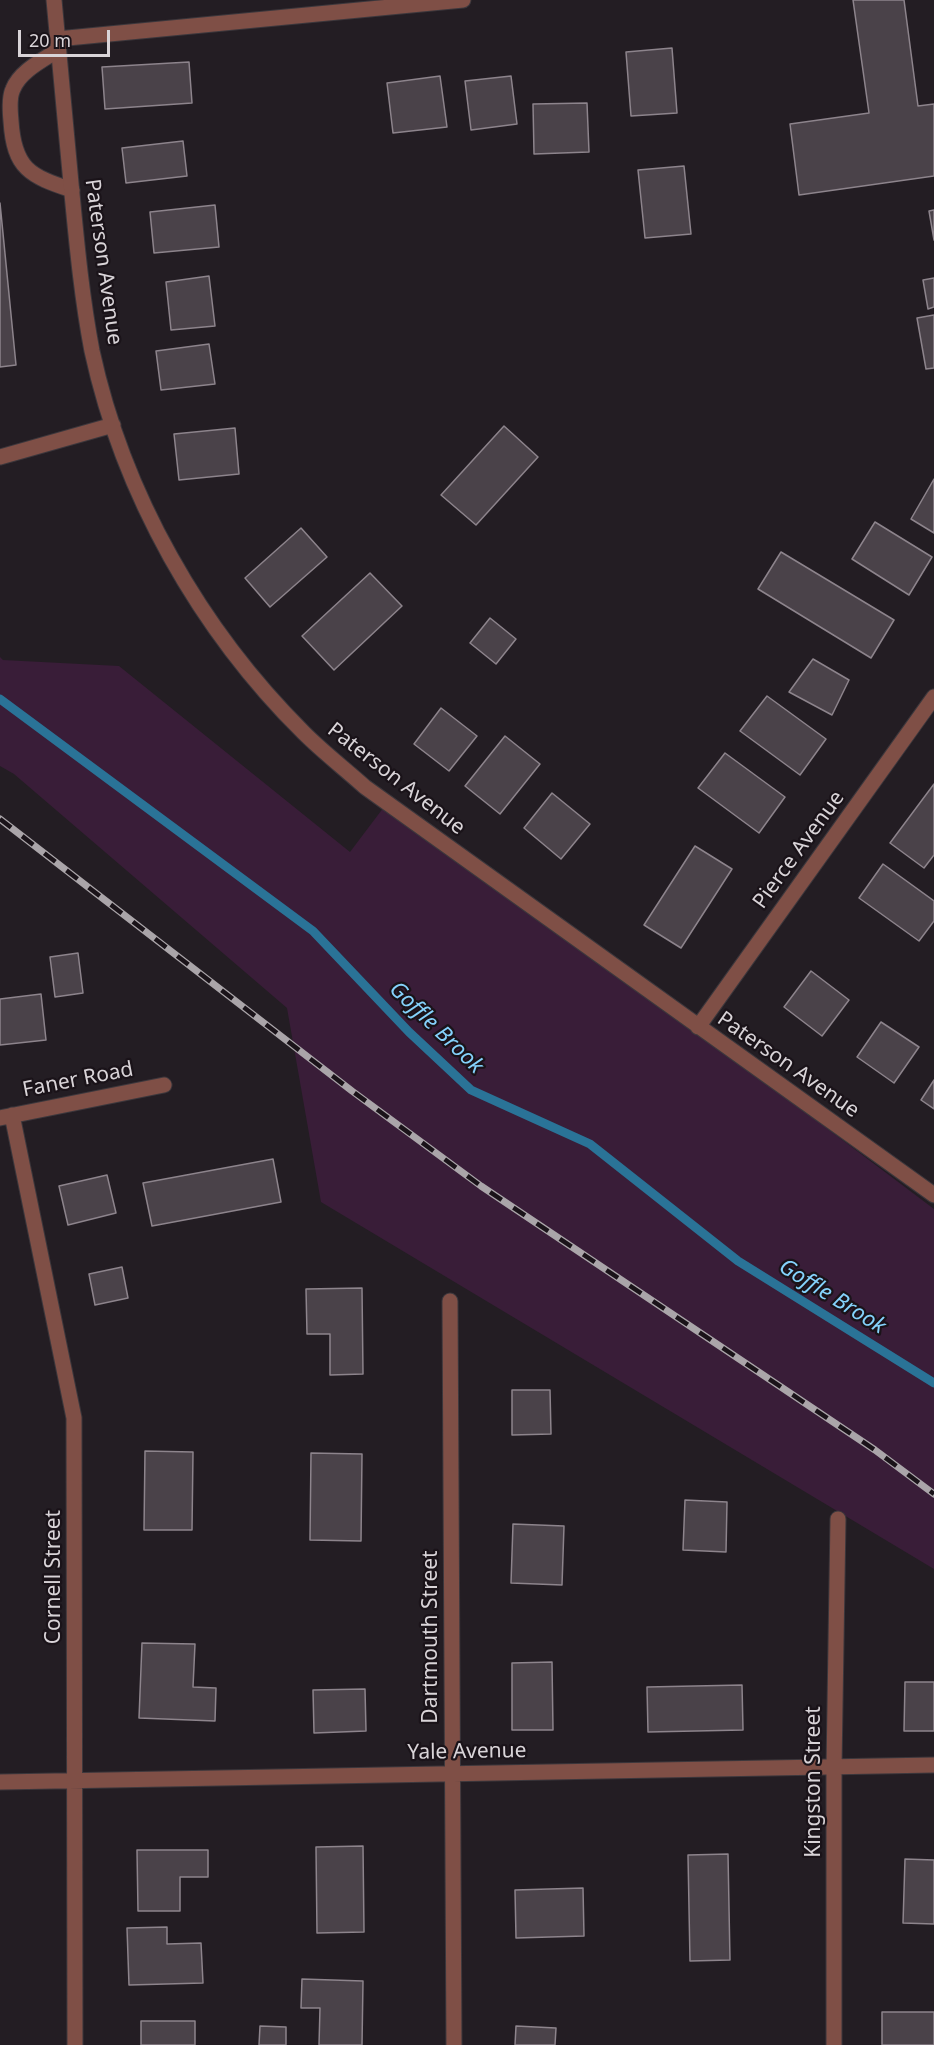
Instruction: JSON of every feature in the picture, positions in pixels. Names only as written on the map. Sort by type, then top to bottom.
[{"type":"street","name":"Paterson Avenue","points":[[54,0],[81,285],[93,352],[113,424],[138,492],[174,564],[198,602],[250,674],[304,734],[365,787],[934,1195]]},
{"type":"street","points":[[72,190],[39,179],[25,168],[16,152],[12,134],[10,111],[12,89],[24,73],[58,45],[463,0]]},
{"type":"street","points":[[0,457],[113,424]]},
{"type":"street","name":"Pierce Avenue","points":[[698,1027],[934,697]]},
{"type":"street","name":"Faner Road","points":[[6,1116],[164,1085]]},
{"type":"street","name":"Cornell Street","points":[[6,1116],[74,1418],[75,2045]]},
{"type":"street","name":"Dartmouth Street","points":[[450,1300],[454,2045]]},
{"type":"street","name":"Kingston Street","points":[[834,2045],[834,1767],[838,1519]]},
{"type":"street","name":"Yale Avenue","points":[[0,1782],[934,1766]]},
{"type":"shaded area","points":[[0,657],[3,660],[119,666],[350,852],[390,799],[934,1209],[934,1569],[321,1202],[287,1008],[14,774],[0,766]]},
{"type":"building","points":[[853,0],[904,0],[918,106],[934,104],[934,176],[799,195],[790,124],[869,113]]},
{"type":"building","points":[[672,48],[677,113],[631,116],[626,52]]},
{"type":"building","points":[[189,62],[192,103],[105,109],[102,67]]},
{"type":"building","points":[[440,76],[447,127],[393,133],[387,83]]},
{"type":"building","points":[[511,76],[517,124],[471,130],[465,81]]},
{"type":"building","points":[[587,103],[589,152],[534,154],[533,104]]},
{"type":"building","points":[[183,141],[187,176],[126,183],[122,148]]},
{"type":"building","points":[[684,166],[691,234],[645,238],[638,170]]},
{"type":"building","points":[[0,203],[16,365],[0,367]]},
{"type":"building","points":[[215,205],[219,247],[154,253],[150,212]]},
{"type":"building","points":[[934,210],[934,240],[929,211]]},
{"type":"building","points":[[209,276],[215,326],[171,330],[166,282]]},
{"type":"building","points":[[934,278],[934,307],[928,309],[923,280]]},
{"type":"building","points":[[934,315],[934,368],[926,369],[917,318]]},
{"type":"building","points":[[209,344],[215,384],[161,390],[156,351]]},
{"type":"building","points":[[504,426],[538,457],[476,525],[441,495]]},
{"type":"building","points":[[235,428],[239,474],[179,480],[174,434]]},
{"type":"building","points":[[934,479],[934,533],[911,519]]},
{"type":"building","points":[[875,522],[932,557],[909,595],[852,559]]},
{"type":"building","points":[[301,528],[327,557],[270,607],[245,578]]},
{"type":"building","points":[[781,552],[894,620],[871,658],[758,589]]},
{"type":"building","points":[[370,573],[402,606],[334,670],[302,636]]},
{"type":"building","points":[[490,618],[516,639],[496,664],[470,643]]},
{"type":"building","points":[[813,659],[849,680],[832,715],[789,692]]},
{"type":"building","points":[[767,696],[826,739],[800,775],[740,731]]},
{"type":"building","points":[[441,708],[477,736],[449,771],[414,744]]},
{"type":"building","points":[[505,736],[540,764],[500,814],[465,786]]},
{"type":"building","points":[[725,753],[785,797],[759,833],[698,788]]},
{"type":"building","points":[[934,784],[934,855],[924,868],[890,843]]},
{"type":"building","points":[[552,793],[590,824],[561,859],[524,828]]},
{"type":"building","points":[[695,846],[732,869],[681,948],[644,925]]},
{"type":"building","points":[[883,864],[934,901],[934,921],[919,941],[859,898]]},
{"type":"building","points":[[78,953],[83,993],[55,997],[50,957]]},
{"type":"building","points":[[811,971],[849,1000],[822,1036],[784,1007]]},
{"type":"building","points":[[41,994],[46,1040],[0,1045],[0,999]]},
{"type":"building","points":[[881,1022],[919,1047],[894,1083],[857,1057]]},
{"type":"building","points":[[934,1080],[934,1109],[921,1100]]},
{"type":"building","points":[[273,1159],[281,1202],[152,1226],[143,1183]]},
{"type":"building","points":[[107,1175],[116,1213],[68,1225],[59,1186]]},
{"type":"building","points":[[122,1267],[128,1298],[95,1305],[89,1274]]},
{"type":"building","points":[[362,1288],[363,1374],[330,1375],[330,1334],[307,1334],[306,1289]]},
{"type":"building","points":[[512,1390],[550,1390],[551,1434],[512,1435]]},
{"type":"building","points":[[145,1451],[193,1452],[192,1530],[144,1530]]},
{"type":"building","points":[[311,1453],[362,1454],[361,1541],[310,1540]]},
{"type":"building","points":[[685,1500],[727,1502],[726,1552],[683,1550]]},
{"type":"building","points":[[513,1524],[564,1526],[562,1585],[511,1583]]},
{"type":"building","points":[[142,1643],[195,1644],[193,1687],[216,1688],[215,1721],[139,1718]]},
{"type":"building","points":[[552,1662],[553,1730],[512,1730],[512,1663]]},
{"type":"building","points":[[905,1682],[934,1682],[934,1731],[904,1731]]},
{"type":"building","points":[[742,1685],[743,1730],[648,1732],[647,1687]]},
{"type":"building","points":[[365,1689],[366,1731],[314,1733],[313,1690]]},
{"type":"building","points":[[363,1846],[364,1932],[317,1933],[316,1847]]},
{"type":"building","points":[[137,1850],[208,1850],[208,1877],[180,1877],[180,1911],[138,1911]]},
{"type":"building","points":[[728,1854],[730,1960],[690,1961],[688,1855]]},
{"type":"building","points":[[905,1859],[934,1860],[934,1924],[903,1923]]},
{"type":"building","points":[[583,1888],[584,1936],[516,1938],[515,1890]]},
{"type":"building","points":[[167,1927],[167,1944],[201,1943],[203,1983],[129,1985],[127,1928]]},
{"type":"building","points":[[302,1979],[363,1981],[362,2045],[319,2045],[320,2008],[301,2008]]},
{"type":"building","points":[[882,2012],[934,2012],[934,2045],[882,2045]]},
{"type":"building","points":[[141,2021],[195,2021],[195,2045],[141,2045]]},
{"type":"building","points":[[260,2026],[286,2027],[286,2045],[259,2045]]},
{"type":"building","points":[[516,2026],[556,2028],[555,2045],[515,2045]]},
{"type":"waterway","name":"Goffle Brook","points":[[0,699],[313,931],[409,1032],[471,1090],[590,1144],[738,1261],[934,1383]]},
{"type":"railway","points":[[0,819],[352,1091],[481,1186],[875,1450],[934,1494]]}]
